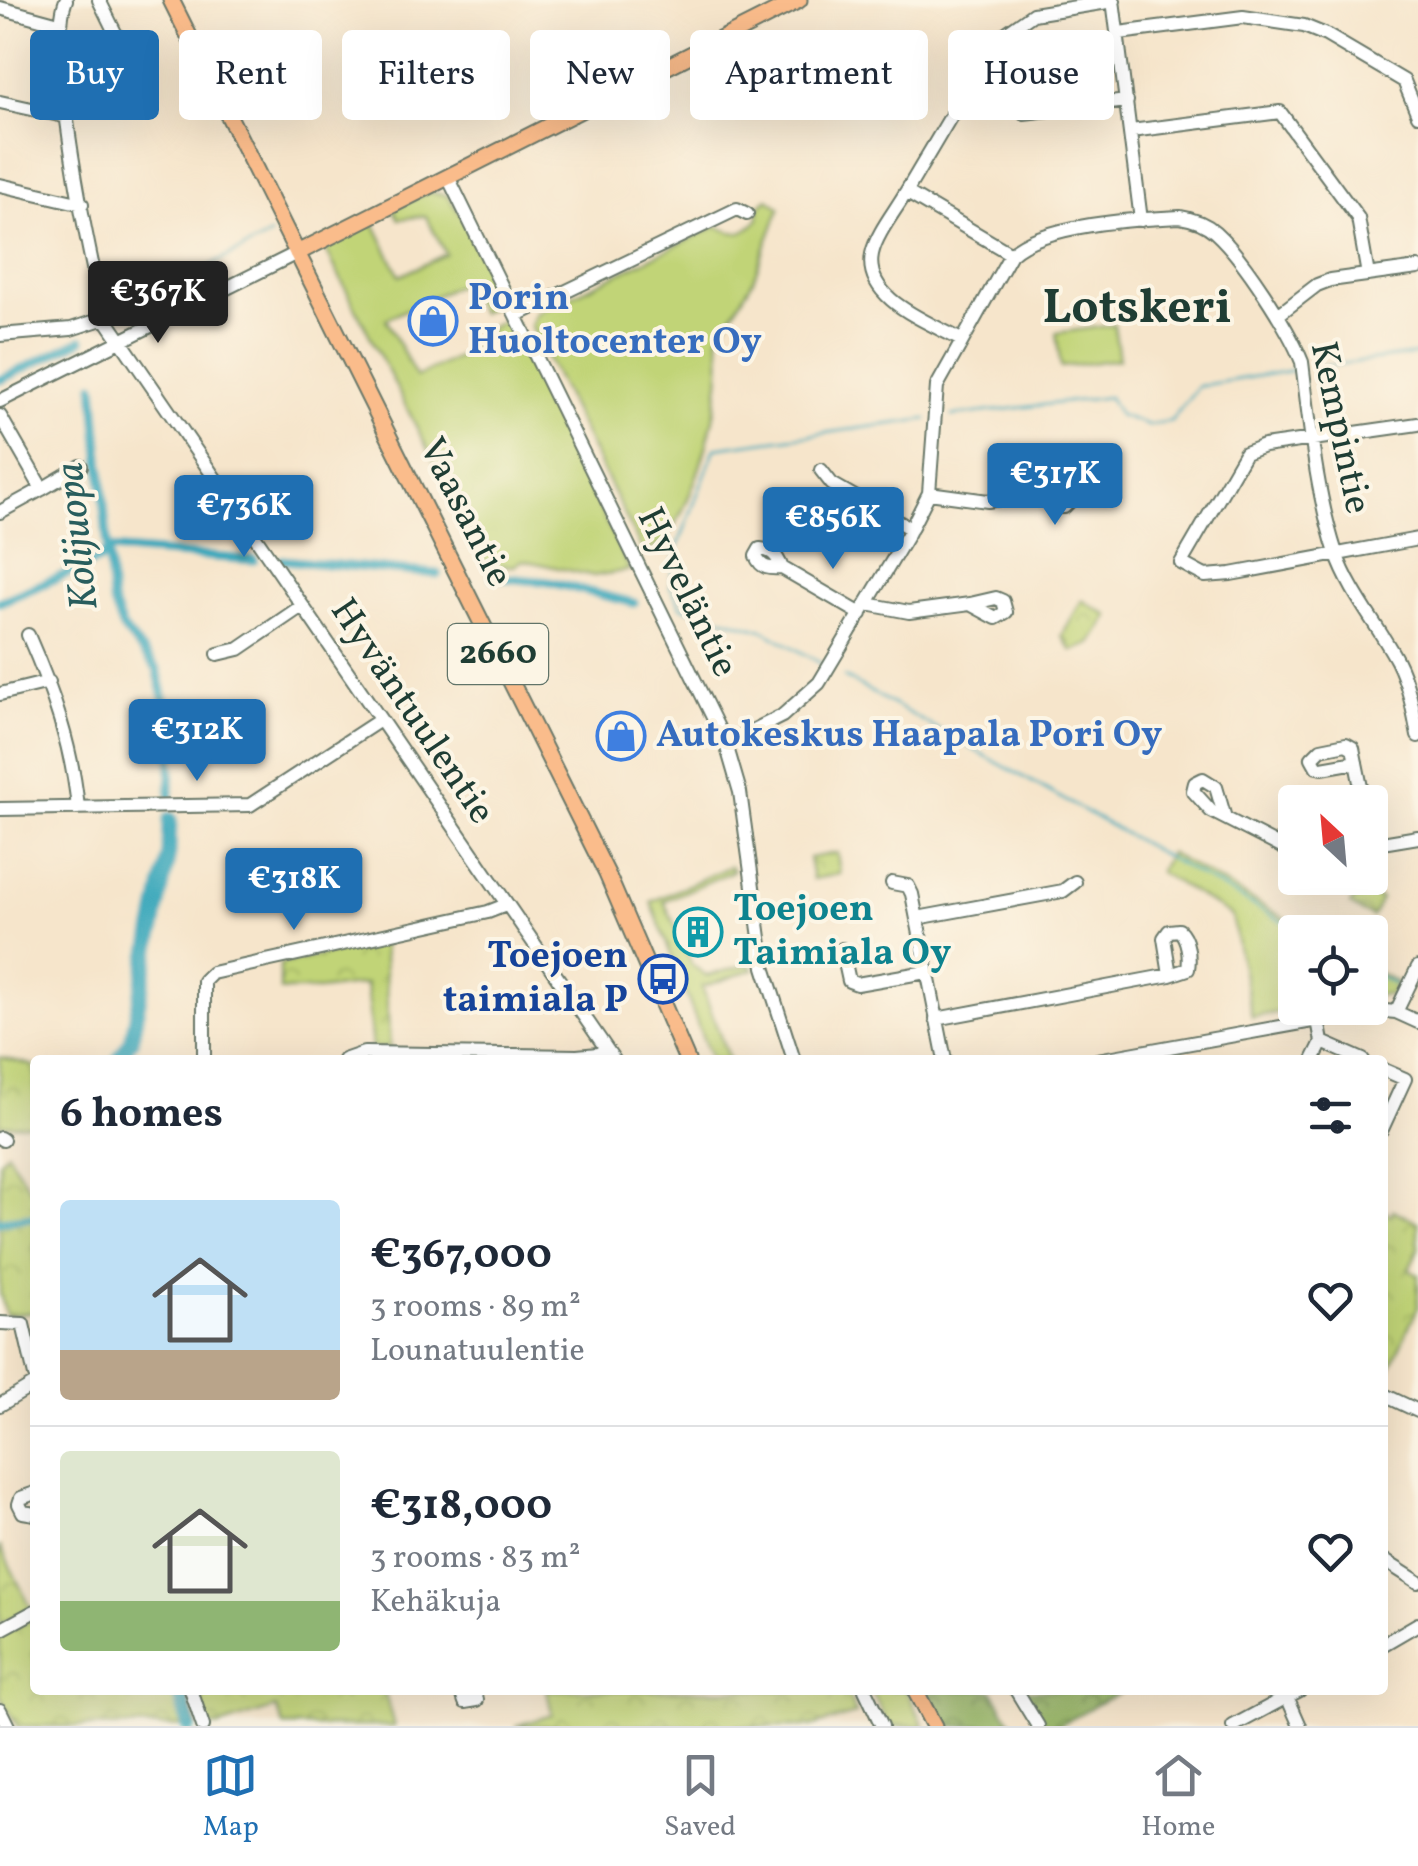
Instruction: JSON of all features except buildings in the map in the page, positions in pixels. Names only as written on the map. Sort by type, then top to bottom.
[{"type":"main road","name":"Vaasantie","points":[[171,0],[607,874],[685,1055]]},
{"type":"main road","points":[[297,253],[799,0]]},
{"type":"main road","points":[[918,1695],[934,1726]]},
{"type":"street","name":"Hyväntuulentie","points":[[60,30],[66,0]]},
{"type":"street","points":[[100,0],[114,30]]},
{"type":"street","points":[[1010,30],[1033,14],[1114,0],[1140,220]]},
{"type":"street","points":[[0,8],[59,24]]},
{"type":"street","points":[[1118,33],[1244,16],[1304,26],[1404,81],[1418,115]]},
{"type":"street","points":[[1114,102],[1127,100]]},
{"type":"street","points":[[0,102],[30,109]]},
{"type":"street","points":[[1131,131],[1280,112],[1358,218],[1368,275]]},
{"type":"street","name":"Hyväntuulentie","points":[[68,120],[104,318],[610,1055]]},
{"type":"street","points":[[949,120],[872,251],[877,283],[888,298],[961,340]]},
{"type":"street","name":"Hyveläntie","points":[[448,177],[726,744],[740,792],[764,967],[792,1055]]},
{"type":"street","points":[[0,185],[82,204]]},
{"type":"street","points":[[726,744],[782,716],[819,684],[911,529],[929,494],[937,386],[1012,254],[906,192]]},
{"type":"street","points":[[517,315],[736,210],[747,214]]},
{"type":"street","name":"Kempintie","points":[[1012,254],[1039,235],[1180,216],[1209,228],[1224,242],[1278,315],[1302,362],[1312,439],[1336,554],[1397,662],[1412,700],[1418,736]]},
{"type":"street","points":[[0,401],[297,253]]},
{"type":"street","points":[[1278,315],[1317,285],[1330,280],[1418,268]]},
{"type":"street","points":[[0,335],[71,329],[104,318]]},
{"type":"street","points":[[0,416],[42,489]]},
{"type":"street","points":[[1418,424],[1245,453],[1180,563],[1205,576],[1418,539]]},
{"type":"street","points":[[0,512],[81,466]]},
{"type":"street","points":[[821,470],[832,484],[911,529]]},
{"type":"street","points":[[929,494],[988,501],[1034,493]]},
{"type":"street","points":[[782,568],[864,609],[909,612],[970,604]]},
{"type":"street","points":[[218,654],[238,649],[302,606]]},
{"type":"street","points":[[28,635],[62,718],[78,808]]},
{"type":"street","points":[[0,694],[49,682]]},
{"type":"street","points":[[0,809],[250,805],[380,720]]},
{"type":"street","points":[[1356,762],[1361,785]]},
{"type":"street","points":[[1226,818],[1278,845]]},
{"type":"street","points":[[1388,840],[1418,837]]},
{"type":"street","points":[[917,918],[1063,890],[1075,882]]},
{"type":"street","points":[[892,883],[908,886],[943,1055]]},
{"type":"street","points":[[204,1055],[204,981],[212,973],[488,912],[506,904]]},
{"type":"street","points":[[842,949],[845,974],[857,984],[926,972]]},
{"type":"street","points":[[1396,1012],[1418,967]]},
{"type":"street","points":[[936,1018],[1170,975]]},
{"type":"street","points":[[1388,1011],[1418,1022]]},
{"type":"street","points":[[1125,1055],[1290,1025]]},
{"type":"street","points":[[1316,1055],[1322,1042],[1319,1025]]},
{"type":"street","points":[[1322,1042],[1352,1055]]},
{"type":"street","points":[[358,1055],[506,1055]]},
{"type":"street","points":[[1388,1072],[1406,1079],[1388,1116]]},
{"type":"street","points":[[0,1323],[24,1324],[30,1355]]},
{"type":"street","points":[[0,1405],[30,1384]]},
{"type":"street","points":[[1388,1397],[1418,1411]]},
{"type":"street","points":[[30,1494],[21,1498],[19,1504],[23,1512],[30,1513]]},
{"type":"street","points":[[1388,1563],[1418,1582]]},
{"type":"street","points":[[0,1630],[30,1614]]},
{"type":"street","points":[[1388,1641],[1418,1624]]},
{"type":"street","points":[[193,1695],[203,1726]]},
{"type":"street","points":[[867,1695],[882,1726]]},
{"type":"street","points":[[1019,1695],[1038,1726]]},
{"type":"street","points":[[1232,1726],[1286,1695]]},
{"type":"street","points":[[1292,1695],[1300,1726]]},
{"type":"street","points":[[0,1710],[8,1726]]},
{"type":"green space","points":[[428,192],[447,195],[461,215],[504,301],[480,313],[464,282],[386,319],[416,377],[493,340],[488,329],[511,317],[518,331],[514,334],[630,570],[594,576],[523,560],[514,566],[487,565],[325,248],[372,219],[400,276],[446,254],[426,216],[399,219],[393,209]]},
{"type":"green space","points":[[768,199],[780,208],[752,282],[718,338],[719,385],[696,479],[671,530],[658,546],[643,552],[531,326],[536,313],[717,226],[744,231],[759,219],[758,207]]},
{"type":"green space","points":[[1114,325],[1119,359],[1061,367],[1056,333]]},
{"type":"green space","points":[[1082,600],[1109,616],[1091,644],[1072,651],[1062,636]]},
{"type":"green space","points":[[837,853],[840,874],[813,879],[809,858]]},
{"type":"green space","points":[[1169,853],[1279,915],[1278,1012],[1252,1017],[1232,916],[1159,872]]},
{"type":"green space","points":[[730,866],[733,871],[664,901],[692,965],[707,976],[749,964],[754,969],[702,987],[727,1055],[709,1055],[651,902]]},
{"type":"green space","points":[[1371,895],[1381,899],[1373,915],[1368,915],[1350,905],[1354,899]]},
{"type":"green space","points":[[383,942],[390,1048],[372,1048],[366,984],[280,990],[280,964]]},
{"type":"green space","points":[[1388,978],[1396,982],[1388,995]]},
{"type":"green space","points":[[0,1057],[30,1065],[30,1124],[0,1125]]},
{"type":"green space","points":[[7,1152],[30,1189],[30,1313],[6,1315],[0,1293],[0,1161]]},
{"type":"green space","points":[[1393,1210],[1418,1222],[1418,1249],[1409,1270],[1418,1275],[1418,1307],[1388,1373],[1388,1214]]},
{"type":"green space","points":[[0,1546],[30,1609],[0,1624]]},
{"type":"green space","points":[[30,1620],[30,1695],[188,1695],[197,1726],[17,1726],[0,1696],[0,1635]]},
{"type":"green space","points":[[385,1695],[394,1726],[284,1726],[276,1708],[209,1726],[200,1697]]},
{"type":"green space","points":[[548,1695],[848,1695],[856,1714],[812,1726],[515,1726],[552,1715]]},
{"type":"green space","points":[[874,1695],[908,1695],[924,1726],[889,1726]]},
{"type":"green space","points":[[930,1695],[995,1695],[1014,1726],[947,1726]]},
{"type":"green space","points":[[1026,1695],[1114,1695],[1057,1726],[1046,1726]]},
{"type":"waterway","points":[[116,313],[271,235]]},
{"type":"waterway","points":[[0,380],[82,340]]},
{"type":"waterway","points":[[1318,367],[1418,354]]},
{"type":"waterway","points":[[952,416],[1109,397],[1119,415],[1148,425],[1171,421],[1198,386],[1295,370]]},
{"type":"waterway","name":"Kolijuopa","points":[[94,385],[112,601],[122,627],[157,669],[172,731],[170,795]]},
{"type":"waterway","points":[[822,664],[763,630],[682,607],[670,586],[676,552],[715,448],[927,419]]},
{"type":"waterway","points":[[0,602],[99,560],[108,549],[254,560]]},
{"type":"waterway","name":"Kolijuopa","points":[[282,560],[438,574]]},
{"type":"waterway","name":"Kolijuopa","points":[[493,577],[549,582],[634,603]]},
{"type":"waterway","points":[[844,677],[1278,919]]},
{"type":"waterway","name":"Kolijuopa","points":[[121,1055],[131,1041],[169,854],[170,819]]},
{"type":"waterway","points":[[1388,981],[1394,984]]},
{"type":"waterway","points":[[0,1221],[30,1217]]},
{"type":"waterway","name":"Kolijuopa","points":[[180,1695],[189,1726]]},
{"type":"place","name":"Porin Huoltocenter Oy","points":[[433,321]]},
{"type":"place","name":"Autokeskus Haapala Pori Oy","points":[[621,736]]},
{"type":"place","name":"Toejoen Taimiala Oy","points":[[698,932]]},
{"type":"place","name":"Toejoen taimiala P","points":[[663,979]]},
{"type":"district","name":"Lotskeri","points":[[1137,309]]}]
